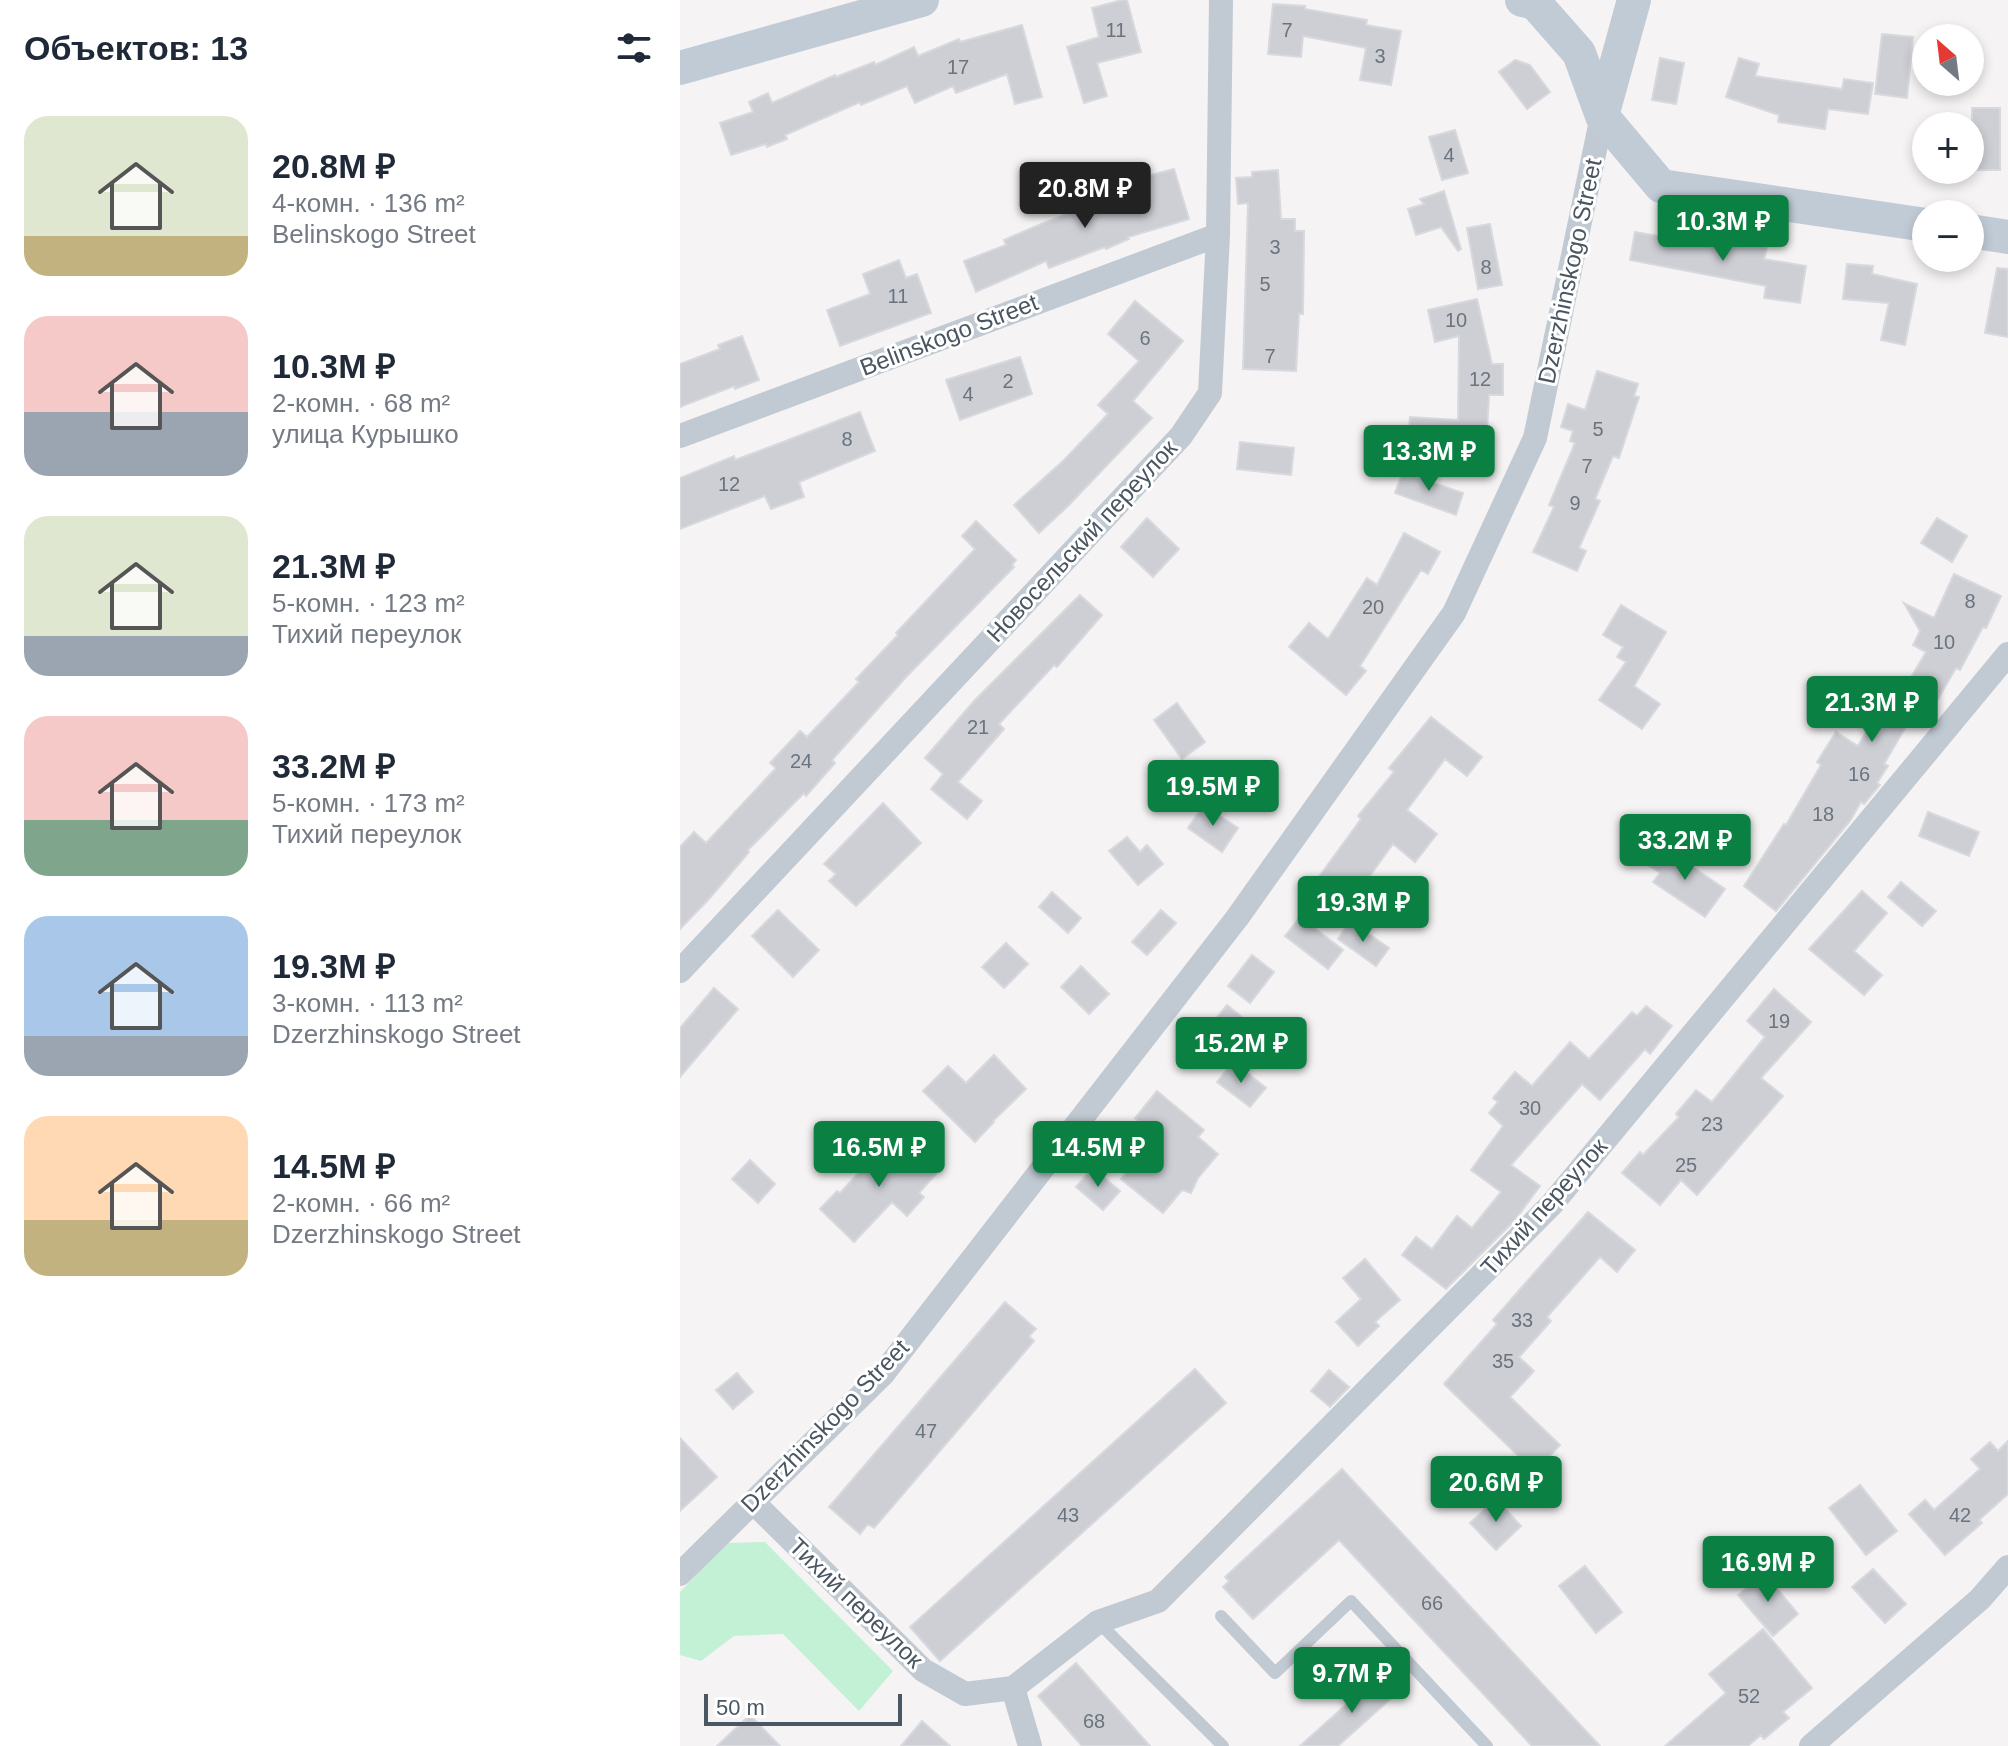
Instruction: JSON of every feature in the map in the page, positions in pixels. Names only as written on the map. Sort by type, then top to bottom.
[{"type":"main road","points":[[680,68],[922,0]]},
{"type":"main road","points":[[1522,0],[1535,3],[1579,53],[1602,116],[1661,186],[1912,223]]},
{"type":"main road","points":[[1602,116],[1634,0]]},
{"type":"main road","points":[[1984,233],[2008,237]]},
{"type":"street","name":"Новосельский переулок","points":[[680,971],[1181,436],[1210,393],[1218,235],[1221,0]]},
{"type":"street","name":"Dzerzhinskogo Street","points":[[680,1574],[883,1374],[1237,918],[1454,613],[1535,438],[1602,116]]},
{"type":"street","name":"Belinskogo Street","points":[[680,436],[1218,235]]},
{"type":"street","name":"Тихий переулок","points":[[753,1502],[923,1670],[965,1694],[1013,1688],[1098,1622],[1158,1601],[1552,1204],[2008,654]]},
{"type":"street","points":[[1811,1746],[1980,1599],[2008,1567]]},
{"type":"street","points":[[1013,1688],[1030,1746]]},
{"type":"lane","points":[[1221,1616],[1275,1673],[1351,1601],[1487,1746]]},
{"type":"lane","points":[[1098,1622],[1223,1746]]},
{"type":"green space","points":[[765,1542],[893,1671],[859,1711],[783,1634],[734,1636],[701,1661],[680,1655],[680,1592],[726,1543]]},
{"type":"building","points":[[1127,0],[1141,52],[1097,63],[1107,96],[1084,103],[1067,47],[1099,37],[1092,8]]},
{"type":"building","points":[[1273,4],[1305,6],[1305,9],[1367,20],[1366,25],[1401,31],[1391,85],[1360,80],[1366,48],[1303,36],[1301,57],[1268,54]]},
{"type":"building","points":[[1022,25],[1042,97],[1015,104],[1007,74],[956,93],[953,86],[915,103],[907,86],[861,105],[860,102],[785,135],[787,139],[767,147],[766,144],[731,155],[720,123],[753,112],[749,102],[768,93],[772,103],[835,75],[874,62],[875,65],[914,47],[918,56],[959,39],[960,42]]},
{"type":"building","points":[[1882,34],[1912,37],[1907,98],[1875,94]]},
{"type":"building","points":[[1660,58],[1684,63],[1676,104],[1652,100]]},
{"type":"building","points":[[1739,58],[1759,64],[1755,76],[1842,89],[1844,79],[1873,83],[1868,114],[1828,109],[1825,129],[1778,122],[1779,115],[1726,97]]},
{"type":"building","points":[[1515,60],[1530,65],[1550,92],[1527,109],[1499,72]]},
{"type":"building","points":[[1972,108],[2000,108],[2000,170],[1984,170],[1984,112],[1972,112]]},
{"type":"building","points":[[1455,130],[1468,173],[1442,180],[1429,137]]},
{"type":"building","points":[[1174,169],[1189,219],[1128,237],[1106,249],[1049,268],[1046,261],[976,292],[964,261],[1006,245],[1004,240],[1034,227],[1138,186],[1136,179]]},
{"type":"building","points":[[1278,170],[1281,219],[1295,219],[1295,231],[1304,231],[1303,314],[1299,314],[1296,371],[1243,369],[1248,203],[1238,204],[1236,178],[1252,177],[1252,172]]},
{"type":"building","points":[[1444,191],[1461,249],[1458,251],[1441,227],[1416,235],[1408,209],[1424,204],[1420,199]]},
{"type":"building","points":[[1490,224],[1502,285],[1478,289],[1467,228]]},
{"type":"building","points":[[1635,232],[1710,245],[1711,238],[1767,247],[1764,259],[1806,266],[1800,303],[1764,298],[1766,286],[1630,260]]},
{"type":"building","points":[[899,260],[906,278],[917,274],[931,313],[840,346],[827,310],[870,294],[863,274]]},
{"type":"building","points":[[1847,264],[1873,266],[1872,274],[1917,284],[1905,345],[1881,340],[1889,303],[1843,299]]},
{"type":"building","points":[[1997,268],[2008,269],[2008,337],[1985,333]]},
{"type":"building","points":[[1477,299],[1492,364],[1503,364],[1503,395],[1489,395],[1486,448],[1408,444],[1410,417],[1458,420],[1459,336],[1435,342],[1428,310]]},
{"type":"building","points":[[1135,301],[1183,341],[1133,401],[1152,418],[1039,533],[1014,505],[1063,461],[1108,414],[1098,405],[1139,361],[1108,334]]},
{"type":"building","points":[[742,336],[759,380],[735,389],[734,386],[680,407],[680,364],[720,349],[718,345]]},
{"type":"building","points":[[1020,357],[1032,394],[960,420],[946,380]]},
{"type":"building","points":[[1597,371],[1638,384],[1634,396],[1639,397],[1619,458],[1613,456],[1595,499],[1600,501],[1579,548],[1586,551],[1577,571],[1533,552],[1554,507],[1549,505],[1575,443],[1570,441],[1573,431],[1561,427],[1568,404],[1585,410]]},
{"type":"building","points":[[860,412],[875,451],[799,482],[804,497],[771,509],[765,496],[680,529],[680,478]]},
{"type":"building","points":[[1240,442],[1294,448],[1291,475],[1237,469]]},
{"type":"building","points":[[1403,472],[1463,493],[1456,515],[1395,493]]},
{"type":"building","points":[[1147,518],[1179,549],[1153,577],[1121,547]]},
{"type":"building","points":[[1937,518],[1967,536],[1952,562],[1921,543]]},
{"type":"building","points":[[976,521],[1016,560],[1012,565],[1014,567],[907,676],[832,760],[835,763],[806,796],[804,793],[748,850],[709,899],[680,929],[680,847],[694,832],[706,843],[776,768],[770,763],[800,731],[807,737],[859,682],[856,679],[898,635],[896,633],[975,549],[962,536]]},
{"type":"building","points":[[1404,533],[1440,552],[1428,574],[1421,570],[1360,666],[1366,671],[1346,695],[1289,647],[1309,623],[1328,639],[1367,578],[1377,585]]},
{"type":"building","points":[[1954,574],[2001,596],[1986,628],[1983,627],[1960,670],[1956,668],[1923,725],[1911,718],[1884,764],[1888,766],[1877,783],[1880,785],[1864,804],[1861,802],[1850,821],[1776,911],[1744,886],[1786,825],[1821,765],[1817,762],[1836,732],[1858,746],[1878,712],[1887,718],[1926,652],[1913,645],[1920,631],[1904,603],[1934,618]]},
{"type":"building","points":[[1080,595],[1102,615],[1057,667],[1054,665],[999,724],[1004,729],[958,782],[982,801],[967,819],[931,789],[943,774],[925,758],[974,701]]},
{"type":"building","points":[[1621,605],[1666,632],[1634,686],[1660,704],[1642,729],[1599,700],[1626,662],[1617,657],[1623,647],[1603,635]]},
{"type":"building","points":[[1177,703],[1205,742],[1182,759],[1154,720]]},
{"type":"building","points":[[1431,717],[1482,757],[1467,776],[1445,759],[1407,810],[1437,834],[1415,862],[1393,844],[1351,902],[1318,878],[1361,819],[1358,816],[1394,772],[1389,768]]},
{"type":"building","points":[[883,803],[921,843],[856,906],[829,881],[836,874],[824,864]]},
{"type":"building","points":[[1204,805],[1238,828],[1222,852],[1188,828]]},
{"type":"building","points":[[1928,812],[1979,832],[1969,856],[1919,836]]},
{"type":"building","points":[[1127,837],[1140,852],[1147,845],[1163,864],[1138,885],[1109,851]]},
{"type":"building","points":[[1660,845],[1725,889],[1705,917],[1653,882],[1660,873],[1646,864]]},
{"type":"building","points":[[1901,882],[1936,911],[1922,926],[1888,897]]},
{"type":"building","points":[[1862,891],[1887,913],[1854,951],[1882,975],[1864,995],[1809,949]]},
{"type":"building","points":[[1052,892],[1081,918],[1068,933],[1039,907]]},
{"type":"building","points":[[778,910],[819,950],[793,977],[752,936]]},
{"type":"building","points":[[1161,910],[1176,923],[1147,955],[1132,942]]},
{"type":"building","points":[[1300,917],[1343,950],[1328,969],[1285,936]]},
{"type":"building","points":[[1350,921],[1389,948],[1376,966],[1338,939]]},
{"type":"building","points":[[1006,943],[1028,964],[1004,988],[982,967]]},
{"type":"building","points":[[1252,955],[1274,972],[1250,1003],[1228,986]]},
{"type":"building","points":[[1081,966],[1109,994],[1089,1014],[1061,987]]},
{"type":"building","points":[[714,988],[738,1009],[680,1077],[680,1028]]},
{"type":"building","points":[[1774,989],[1811,1022],[1761,1078],[1783,1096],[1697,1195],[1681,1180],[1660,1205],[1622,1173],[1679,1117],[1676,1114],[1696,1090],[1712,1102],[1765,1037],[1747,1021]]},
{"type":"building","points":[[1227,1005],[1254,1027],[1233,1052],[1207,1030]]},
{"type":"building","points":[[1646,1006],[1672,1026],[1650,1054],[1645,1049],[1600,1100],[1582,1084],[1511,1165],[1540,1186],[1515,1220],[1446,1289],[1402,1255],[1416,1237],[1432,1249],[1457,1216],[1472,1228],[1501,1192],[1471,1170],[1503,1126],[1489,1113],[1498,1102],[1493,1098],[1515,1072],[1532,1086],[1570,1042],[1589,1059],[1632,1012],[1637,1016]]},
{"type":"building","points":[[994,1055],[1026,1089],[975,1142],[923,1091],[948,1066],[966,1083]]},
{"type":"building","points":[[1233,1062],[1266,1088],[1250,1107],[1217,1082]]},
{"type":"building","points":[[1157,1091],[1204,1130],[1198,1137],[1218,1154],[1198,1178],[1191,1193],[1182,1190],[1163,1213],[1121,1179],[1157,1136],[1135,1118]]},
{"type":"building","points":[[893,1136],[936,1174],[919,1193],[924,1197],[907,1216],[892,1202],[854,1242],[820,1209],[837,1191],[840,1193]]},
{"type":"building","points":[[750,1160],[775,1184],[758,1203],[732,1179]]},
{"type":"building","points":[[1093,1168],[1120,1191],[1103,1210],[1076,1187]]},
{"type":"building","points":[[1588,1212],[1635,1250],[1617,1272],[1600,1257],[1547,1317],[1551,1321],[1519,1357],[1534,1371],[1510,1397],[1560,1445],[1535,1472],[1444,1384],[1497,1324],[1493,1320]]},
{"type":"building","points":[[1365,1259],[1400,1300],[1375,1322],[1379,1326],[1358,1346],[1336,1322],[1361,1299],[1343,1278]]},
{"type":"building","points":[[1005,1302],[1036,1329],[1029,1336],[1034,1341],[874,1528],[868,1524],[860,1534],[829,1507]]},
{"type":"building","points":[[1195,1369],[1226,1403],[940,1661],[910,1627]]},
{"type":"building","points":[[1329,1370],[1349,1387],[1330,1407],[1311,1391]]},
{"type":"building","points":[[737,1373],[753,1392],[733,1409],[716,1390]]},
{"type":"building","points":[[680,1438],[717,1477],[680,1511]]},
{"type":"building","points":[[2008,1441],[2008,1494],[1979,1520],[1982,1523],[1945,1555],[1909,1514],[1925,1500],[1934,1510],[1980,1469],[1971,1459],[1990,1442],[1998,1451]]},
{"type":"building","points":[[1342,1469],[1600,1746],[1532,1746],[1339,1540],[1253,1619],[1223,1587],[1229,1581],[1225,1577]]},
{"type":"building","points":[[1860,1485],[1897,1531],[1866,1555],[1829,1508]]},
{"type":"building","points":[[1496,1499],[1521,1526],[1496,1550],[1470,1523]]},
{"type":"building","points":[[1585,1566],[1622,1612],[1596,1633],[1559,1586]]},
{"type":"building","points":[[1873,1569],[1906,1604],[1885,1623],[1852,1587]]},
{"type":"building","points":[[1764,1573],[1798,1614],[1773,1636],[1738,1595]]},
{"type":"building","points":[[1763,1629],[1812,1688],[1783,1712],[1789,1718],[1764,1739],[1761,1735],[1748,1746],[1665,1746],[1726,1693],[1709,1674]]},
{"type":"building","points":[[1076,1663],[1150,1746],[1082,1746],[1038,1696]]},
{"type":"building","points":[[1378,1676],[1395,1695],[1338,1746],[1300,1746]]},
{"type":"building","points":[[750,1715],[780,1746],[717,1746]]},
{"type":"building","points":[[922,1721],[950,1746],[901,1746]]}]
